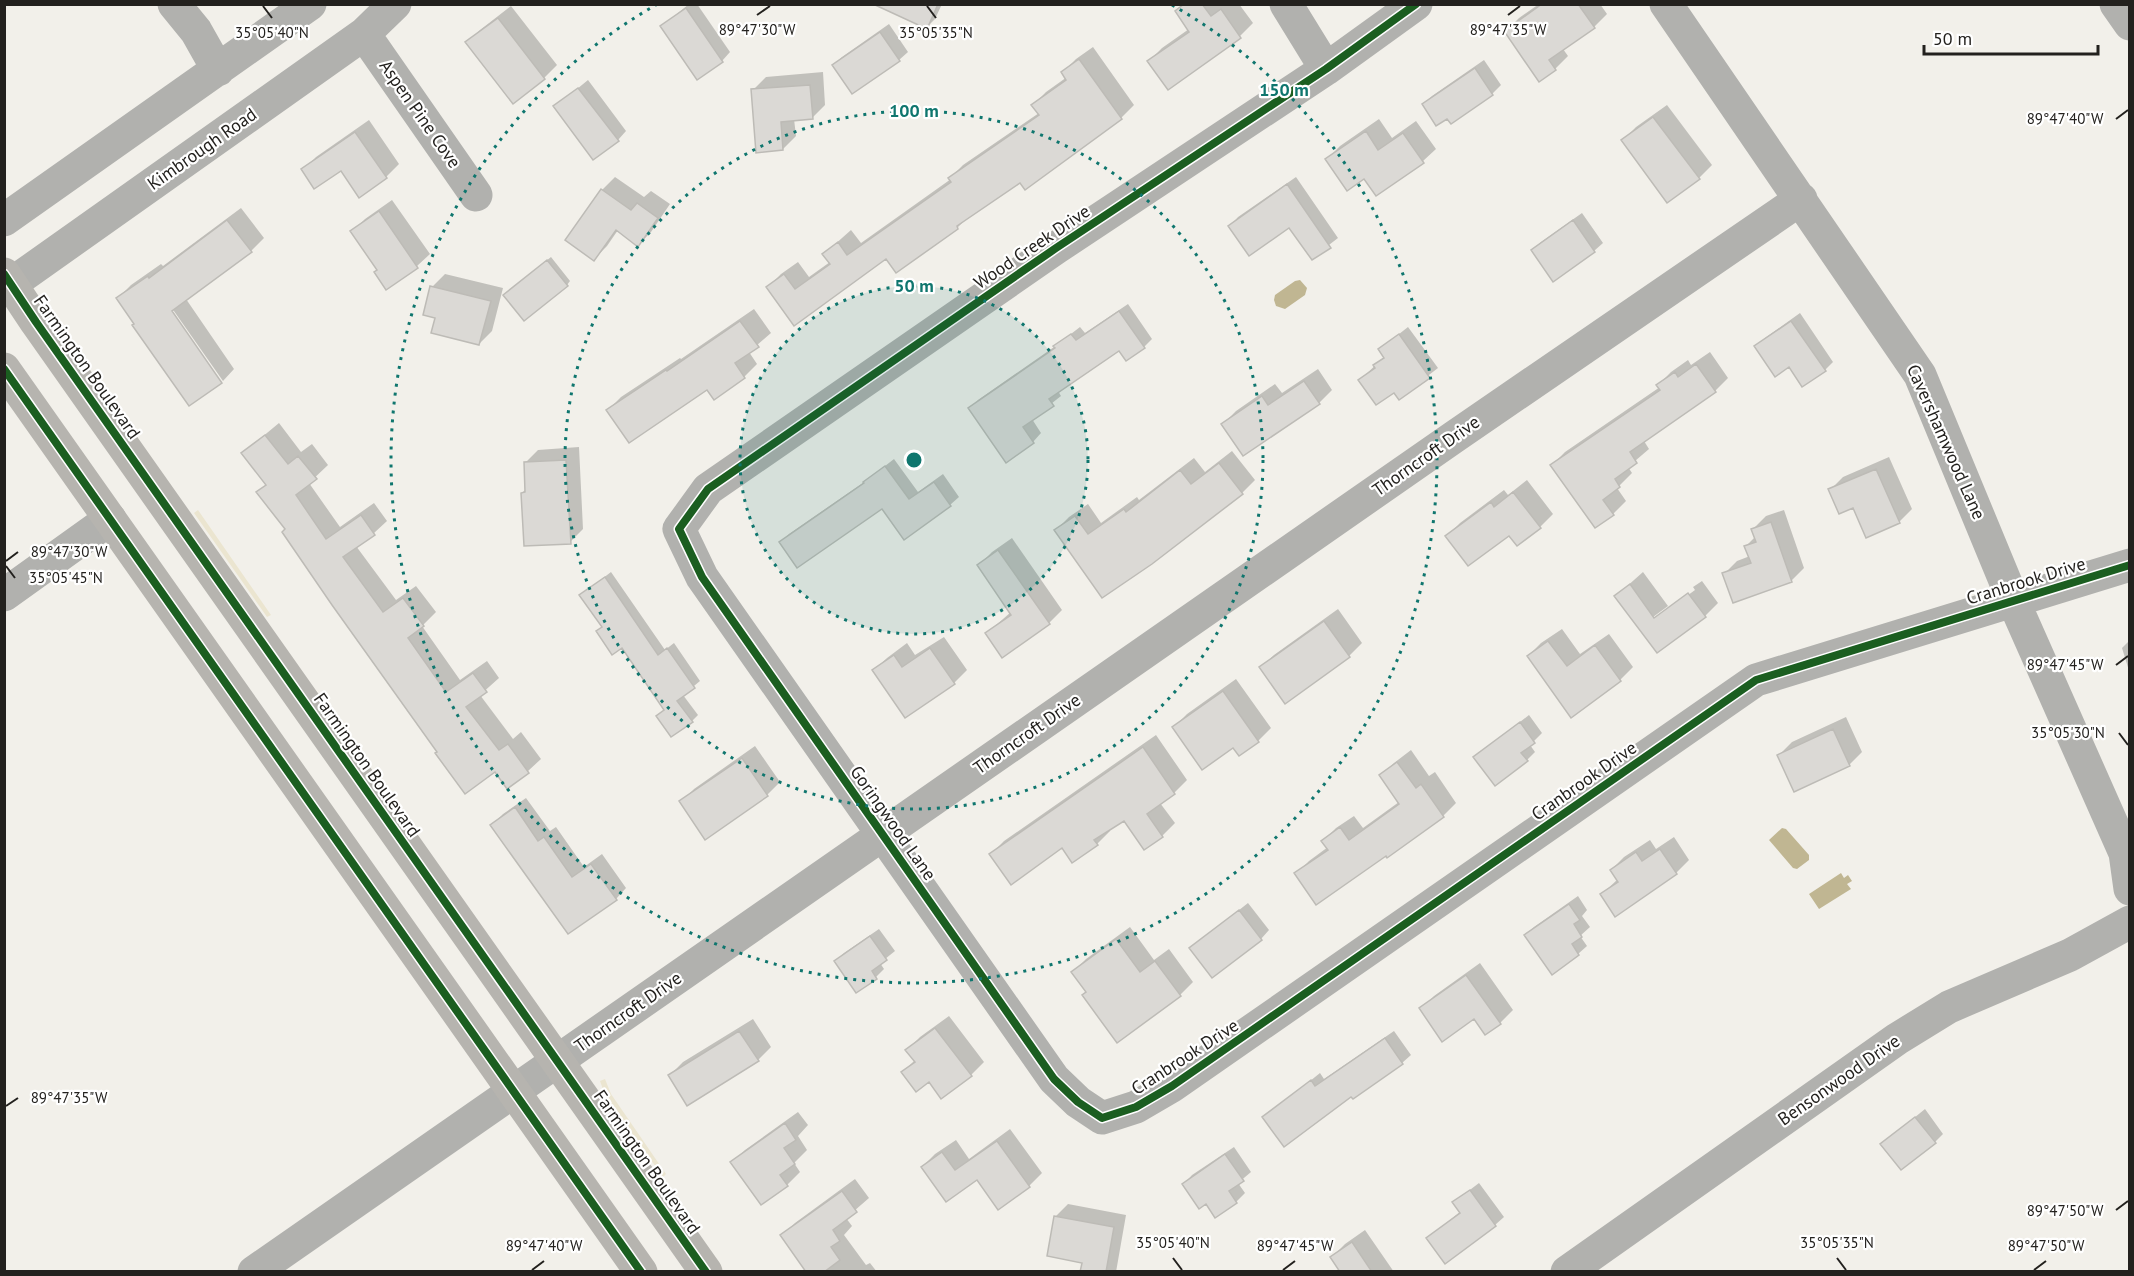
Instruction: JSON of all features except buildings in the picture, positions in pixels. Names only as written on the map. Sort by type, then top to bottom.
[{"type":"main road","name":"Farmington Boulevard","points":[[7,282],[706,1272]]},
{"type":"main road","points":[[4,369],[641,1272]]},
{"type":"street","points":[[174,4],[196,31],[218,70]]},
{"type":"street","points":[[4,220],[310,4]]},
{"type":"street","name":"Kimbrough Road","points":[[7,282],[364,34],[395,4]]},
{"type":"street","points":[[1286,4],[1326,69]]},
{"type":"street","name":"Wood Creek Drive","points":[[679,529],[708,489],[1056,248],[1326,69],[1416,4]]},
{"type":"street","name":"Cavershamwood Lane","points":[[1666,4],[1802,199],[1920,375],[2013,600],[2125,853],[2130,889]]},
{"type":"street","points":[[2116,4],[2130,24]]},
{"type":"street","name":"Aspen Pine Cove","points":[[364,34],[476,195]]},
{"type":"street","name":"Thorncroft Drive","points":[[254,1272],[1454,437],[1802,199]]},
{"type":"street","points":[[4,595],[110,519]]},
{"type":"street","name":"Goringwood Lane","points":[[679,529],[702,577],[1054,1079],[1078,1102],[1102,1118]]},
{"type":"street","name":"Cranbrook Drive","points":[[1102,1118],[1136,1107],[1172,1086],[1756,680],[2130,565]]},
{"type":"street","name":"Bensonwood Drive","points":[[1567,1272],[1905,1033],[1949,1007],[2070,955],[2130,922]]},
{"type":"shaded area","points":[[1300,280],[1307,288],[1305,295],[1285,309],[1276,306],[1275,295]]},
{"type":"shaded area","points":[[198,510],[271,615],[267,617],[194,513]]},
{"type":"shaded area","points":[[1782,828],[1786,829],[1809,855],[1809,860],[1797,869],[1793,868],[1769,840]]},
{"type":"shaded area","points":[[1841,873],[1844,878],[1848,875],[1852,881],[1847,884],[1851,889],[1819,909],[1809,894]]},
{"type":"shaded area","points":[[605,1079],[611,1094],[666,1174],[663,1177],[605,1095],[600,1081]]},
{"type":"cycle path","points":[[1416,4],[1326,69],[1056,248],[708,489],[679,529],[702,577],[1054,1079],[1078,1102],[1102,1118],[1136,1107],[1172,1086],[1756,680],[2130,565]]},
{"type":"cycle path","points":[[4,274],[706,1272]]},
{"type":"cycle path","points":[[4,369],[641,1272]]}]
